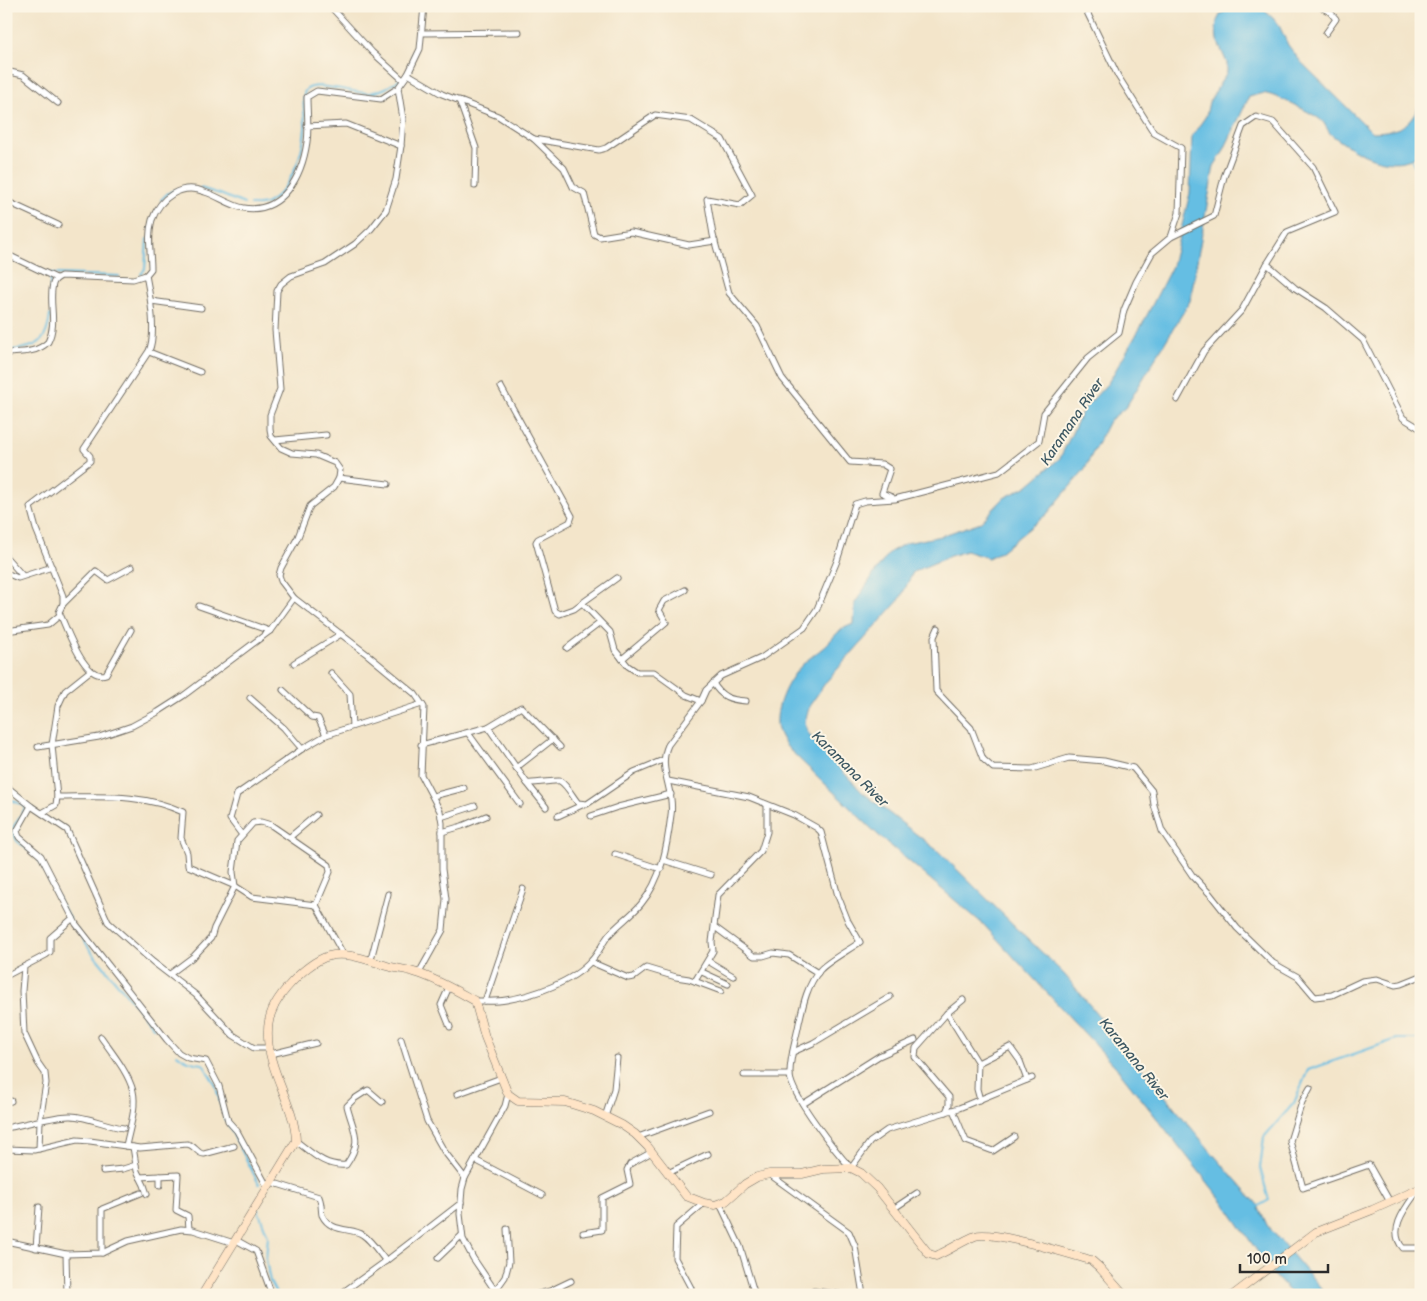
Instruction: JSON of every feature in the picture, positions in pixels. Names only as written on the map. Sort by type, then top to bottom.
[{"type":"main road","points":[[202,1295],[296,1141],[296,1127],[270,1051],[268,1032],[271,1013],[276,1001],[301,972],[315,961],[343,954],[371,959],[391,967],[419,973],[475,1001],[485,1037],[508,1094],[518,1101],[566,1102],[622,1125],[638,1137],[652,1152],[686,1196],[704,1204],[720,1204],[745,1184],[757,1177],[769,1174],[802,1174],[851,1168],[861,1173],[877,1188],[927,1252],[932,1255],[940,1254],[975,1236],[987,1234],[1091,1260],[1124,1295]]},
{"type":"main road","points":[[1233,1295],[1316,1232],[1420,1188]]},
{"type":"street","points":[[330,6],[372,52],[403,80]]},
{"type":"street","points":[[6,353],[30,352],[39,349],[48,342],[54,316],[53,284],[56,278],[61,276],[133,279],[146,276],[151,270],[149,248],[152,221],[167,196],[187,190],[203,190],[242,208],[256,208],[269,207],[291,189],[302,163],[307,141],[307,97],[317,92],[381,99],[398,88],[408,74],[420,49],[423,33],[424,6]]},
{"type":"street","points":[[1084,6],[1118,76],[1154,133],[1181,148],[1179,213],[1171,237]]},
{"type":"street","points":[[1319,6],[1330,12],[1336,19],[1326,33]]},
{"type":"street","points":[[423,33],[519,32]]},
{"type":"street","points":[[6,71],[23,75],[58,103]]},
{"type":"street","points":[[408,74],[442,94],[498,116],[534,139],[564,168],[573,187],[584,193],[596,236],[631,232],[689,245],[715,241]]},
{"type":"street","points":[[398,88],[403,119],[401,146],[396,179],[386,210],[371,229],[355,244],[325,264],[291,276],[281,284],[277,291],[275,330],[280,389],[270,415],[270,429],[274,440],[282,448],[292,453],[316,454],[336,463],[340,470],[339,478],[334,487],[310,506],[298,537],[281,568],[279,575],[281,581],[294,598],[403,684],[422,704],[424,715],[421,774],[437,802],[441,817],[442,869],[446,899],[443,930],[419,973]]},
{"type":"street","points":[[459,100],[476,148],[475,186]]},
{"type":"street","points":[[534,139],[599,150],[606,148],[655,115],[691,120],[722,139],[752,195],[740,205],[707,200],[715,241],[729,293],[756,326],[782,378],[850,462],[882,464],[890,469],[882,493],[895,499]]},
{"type":"street","points":[[475,1001],[505,1000],[543,990],[562,983],[591,962],[608,936],[641,904],[650,892],[661,869],[672,812],[663,760],[668,745],[701,701],[706,690],[725,673],[761,658],[804,628],[817,609],[837,562],[853,506],[861,501],[895,499],[999,472],[1039,441],[1044,413],[1088,358],[1119,333],[1124,310],[1136,282],[1152,253],[1171,237],[1214,216],[1224,177],[1243,126],[1256,116],[1273,122],[1313,167],[1335,212],[1287,232],[1266,264],[1242,310],[1204,351],[1177,400]]},
{"type":"street","points":[[307,126],[346,124],[401,146]]},
{"type":"street","points":[[6,201],[58,225]]},
{"type":"street","points":[[6,254],[56,278]]},
{"type":"street","points":[[1266,264],[1295,288],[1326,308],[1363,340],[1403,418],[1421,429]]},
{"type":"street","points":[[63,604],[63,596],[36,529],[30,506],[90,461],[90,456],[84,449],[149,352],[152,344],[152,300],[146,276]]},
{"type":"street","points":[[152,300],[201,308]]},
{"type":"street","points":[[149,352],[200,372]]},
{"type":"street","points":[[501,387],[572,517],[570,522],[538,539],[536,542],[554,611],[560,614],[582,604],[617,578]]},
{"type":"street","points":[[274,440],[326,435]]},
{"type":"street","points":[[339,478],[388,484]]},
{"type":"street","points":[[6,557],[22,576]]},
{"type":"street","points":[[6,573],[18,578],[52,567]]},
{"type":"street","points":[[131,630],[106,674],[99,675],[90,671],[83,662],[59,610],[96,571],[108,580],[132,567]]},
{"type":"street","points":[[622,659],[666,622],[660,610],[664,601],[685,590]]},
{"type":"street","points":[[38,747],[99,737],[132,726],[158,712],[183,696],[270,631],[294,598]]},
{"type":"street","points":[[582,604],[610,632],[612,645],[628,666],[637,672],[654,672],[686,695],[701,701]]},
{"type":"street","points":[[199,606],[270,631]]},
{"type":"street","points":[[6,631],[48,625],[60,615]]},
{"type":"street","points":[[567,648],[600,623]]},
{"type":"street","points":[[938,628],[934,637],[936,691],[971,728],[983,759],[993,768],[1032,769],[1069,758],[1104,761],[1133,768],[1152,791],[1162,831],[1192,875],[1249,940],[1273,963],[1298,977],[1315,997],[1332,995],[1362,981],[1377,979],[1395,985],[1421,976]]},
{"type":"street","points":[[294,663],[341,634]]},
{"type":"street","points":[[42,813],[56,805],[57,797],[52,745],[58,706],[66,691],[90,671]]},
{"type":"street","points":[[331,674],[350,694],[352,726]]},
{"type":"street","points":[[713,682],[718,691],[728,698],[746,701]]},
{"type":"street","points":[[284,690],[312,717],[318,718],[326,735]]},
{"type":"street","points":[[250,698],[284,728],[302,749]]},
{"type":"street","points":[[242,835],[230,819],[238,794],[302,749],[326,735],[422,704]]},
{"type":"street","points":[[421,745],[488,727],[522,707],[560,747]]},
{"type":"street","points":[[488,727],[546,807]]},
{"type":"street","points":[[468,733],[520,804]]},
{"type":"street","points":[[516,768],[553,739]]},
{"type":"street","points":[[558,816],[592,800],[643,767],[663,760]]},
{"type":"street","points":[[528,784],[561,781],[578,804],[582,805]]},
{"type":"street","points":[[668,781],[749,797],[794,815],[821,832],[838,896],[848,921],[860,942],[818,973],[811,984],[803,1005],[790,1075],[803,1104],[837,1152],[851,1168],[870,1142],[887,1130],[953,1110],[1029,1079],[1010,1047],[978,1063]]},
{"type":"street","points":[[6,786],[31,806],[68,830],[108,922],[152,962],[196,995],[233,1035],[254,1048],[270,1051],[316,1043]]},
{"type":"street","points":[[433,796],[464,788]]},
{"type":"street","points":[[591,816],[670,794]]},
{"type":"street","points":[[57,797],[144,798],[166,804],[183,812],[180,831],[187,853],[188,866],[235,886],[252,897],[316,905]]},
{"type":"street","points":[[695,981],[713,951],[712,942],[718,895],[761,851],[767,832],[767,804]]},
{"type":"street","points":[[31,806],[16,831],[19,837],[41,856],[73,918],[167,1040],[179,1053],[188,1058],[206,1061],[219,1086],[228,1121],[237,1131],[270,1185],[319,1197],[322,1205],[321,1213],[332,1226],[362,1234],[386,1262]]},
{"type":"street","points":[[441,817],[475,806]]},
{"type":"street","points":[[290,837],[316,815]]},
{"type":"street","points":[[442,832],[486,816]]},
{"type":"street","points":[[170,974],[194,956],[212,938],[214,928],[235,886],[233,872],[237,841],[253,823],[271,824],[329,865],[330,872],[316,905]]},
{"type":"street","points":[[615,854],[661,869]]},
{"type":"street","points":[[664,860],[711,875]]},
{"type":"street","points":[[485,1000],[523,889]]},
{"type":"street","points":[[371,959],[388,894]]},
{"type":"street","points":[[316,905],[343,954]]},
{"type":"street","points":[[6,976],[50,952],[50,938],[73,918]]},
{"type":"street","points":[[716,928],[751,954],[758,957],[773,952],[789,955],[818,973]]},
{"type":"street","points":[[591,962],[628,978],[634,977],[646,968],[695,981],[721,991]]},
{"type":"street","points":[[708,962],[733,976]]},
{"type":"street","points":[[24,967],[22,991],[24,1033],[38,1063],[45,1073],[45,1096],[40,1121],[40,1149]]},
{"type":"street","points":[[702,972],[728,984]]},
{"type":"street","points":[[449,987],[442,1005],[450,1027]]},
{"type":"street","points":[[793,1052],[813,1043],[890,997]]},
{"type":"street","points":[[946,1112],[950,1105],[949,1098],[916,1057],[916,1048],[947,1013],[963,1000]]},
{"type":"street","points":[[947,1013],[978,1063],[977,1089],[980,1100]]},
{"type":"street","points":[[102,1037],[129,1080],[134,1093],[134,1105],[126,1146]]},
{"type":"street","points":[[401,1039],[427,1120],[444,1151],[465,1178]]},
{"type":"street","points":[[803,1104],[879,1056],[915,1040]]},
{"type":"street","points":[[605,1117],[614,1090],[617,1058]]},
{"type":"street","points":[[744,1075],[790,1075]]},
{"type":"street","points":[[457,1094],[501,1078]]},
{"type":"street","points":[[1310,1088],[1302,1102],[1290,1141],[1303,1188],[1369,1165],[1390,1202]]},
{"type":"street","points":[[296,1141],[321,1161],[337,1166],[346,1165],[351,1158],[357,1137],[347,1106],[368,1090],[382,1102]]},
{"type":"street","points":[[507,1229],[509,1262],[505,1277],[497,1293],[473,1258],[462,1235],[460,1221],[462,1189],[465,1178],[505,1106],[508,1094]]},
{"type":"street","points":[[953,1110],[966,1141],[993,1151],[1014,1137]]},
{"type":"street","points":[[638,1137],[709,1111]]},
{"type":"street","points":[[6,1128],[70,1116],[124,1128]]},
{"type":"street","points":[[6,1150],[40,1149],[77,1140],[133,1147],[191,1144],[200,1153],[204,1154],[234,1146]]},
{"type":"street","points":[[133,1147],[137,1171],[147,1194]]},
{"type":"street","points":[[583,1233],[602,1230],[602,1198],[630,1184],[627,1170],[630,1164],[652,1152]]},
{"type":"street","points":[[668,1173],[708,1154]]},
{"type":"street","points":[[475,1160],[542,1195]]},
{"type":"street","points":[[103,1171],[124,1170],[136,1165]]},
{"type":"street","points":[[769,1174],[849,1232],[855,1246],[863,1295],[882,1295]]},
{"type":"street","points":[[140,1177],[178,1175],[176,1210],[188,1216],[188,1230]]},
{"type":"street","points":[[160,1176],[160,1185]]},
{"type":"street","points":[[1420,1188],[1399,1219],[1396,1230],[1403,1248],[1421,1248],[1420,1295]]},
{"type":"street","points":[[102,1253],[102,1209],[140,1193]]},
{"type":"street","points":[[893,1209],[917,1193]]},
{"type":"street","points":[[339,1295],[386,1262],[461,1203]]},
{"type":"street","points":[[692,1295],[691,1288],[675,1258],[676,1227],[704,1204]]},
{"type":"street","points":[[720,1204],[740,1246],[754,1292]]},
{"type":"street","points":[[36,1248],[39,1207]]},
{"type":"street","points":[[6,1241],[66,1254],[102,1253],[128,1241],[181,1229],[188,1230],[235,1241],[256,1251],[272,1295]]},
{"type":"street","points":[[438,1258],[462,1235]]},
{"type":"street","points":[[66,1254],[67,1295]]},
{"type":"street","points":[[535,1295],[572,1282]]},
{"type":"street","points":[[814,1291],[845,1295]]},
{"type":"water","name":"Karamana River","points":[[1231,6],[1255,6],[1264,10],[1278,23],[1288,45],[1301,62],[1372,132],[1390,131],[1408,123],[1421,102],[1421,154],[1398,162],[1375,159],[1353,149],[1331,135],[1322,121],[1296,106],[1265,94],[1249,97],[1222,154],[1214,166],[1190,301],[1126,407],[1109,421],[1084,470],[1047,514],[1000,552],[988,558],[966,551],[913,572],[900,599],[826,682],[810,705],[805,721],[807,731],[814,741],[862,792],[938,851],[1064,974],[1213,1154],[1258,1205],[1267,1225],[1327,1295],[1293,1295],[1273,1274],[1224,1203],[1116,1067],[984,925],[877,834],[787,747],[777,726],[777,715],[781,699],[793,676],[803,664],[840,631],[854,624],[855,603],[890,552],[906,543],[941,536],[981,522],[1004,498],[1027,486],[1060,458],[1083,410],[1108,383],[1142,325],[1172,266],[1190,193],[1192,136],[1206,116],[1209,102],[1227,72],[1227,63],[1217,40],[1216,30],[1220,15]]},
{"type":"waterway","points":[[412,60],[413,52]]},
{"type":"waterway","points":[[250,205],[263,205],[274,199],[282,191],[294,172],[304,139],[303,99],[305,91],[317,86],[369,93],[381,90],[400,79]]},
{"type":"waterway","points":[[1412,160],[1421,183]]},
{"type":"waterway","points":[[200,188],[244,204]]},
{"type":"waterway","points":[[161,200],[175,190]]},
{"type":"waterway","points":[[141,274],[145,269],[147,239]]},
{"type":"waterway","points":[[51,274],[119,276]]},
{"type":"waterway","points":[[50,278],[50,291]]},
{"type":"waterway","points":[[11,350],[28,348],[39,342],[46,332],[50,315]]},
{"type":"waterway","points":[[6,797],[26,807],[12,829],[17,841],[38,858],[70,919]]},
{"type":"waterway","points":[[77,929],[91,951],[154,1028]]},
{"type":"waterway","points":[[1257,1207],[1269,1200],[1260,1168],[1264,1137],[1294,1103],[1308,1070],[1397,1039],[1421,1039]]},
{"type":"waterway","points":[[177,1054],[189,1061],[203,1064],[215,1084],[225,1120]]},
{"type":"waterway","points":[[228,1124],[259,1184]]},
{"type":"waterway","points":[[258,1210],[268,1236],[266,1259],[270,1282],[277,1295]]}]
